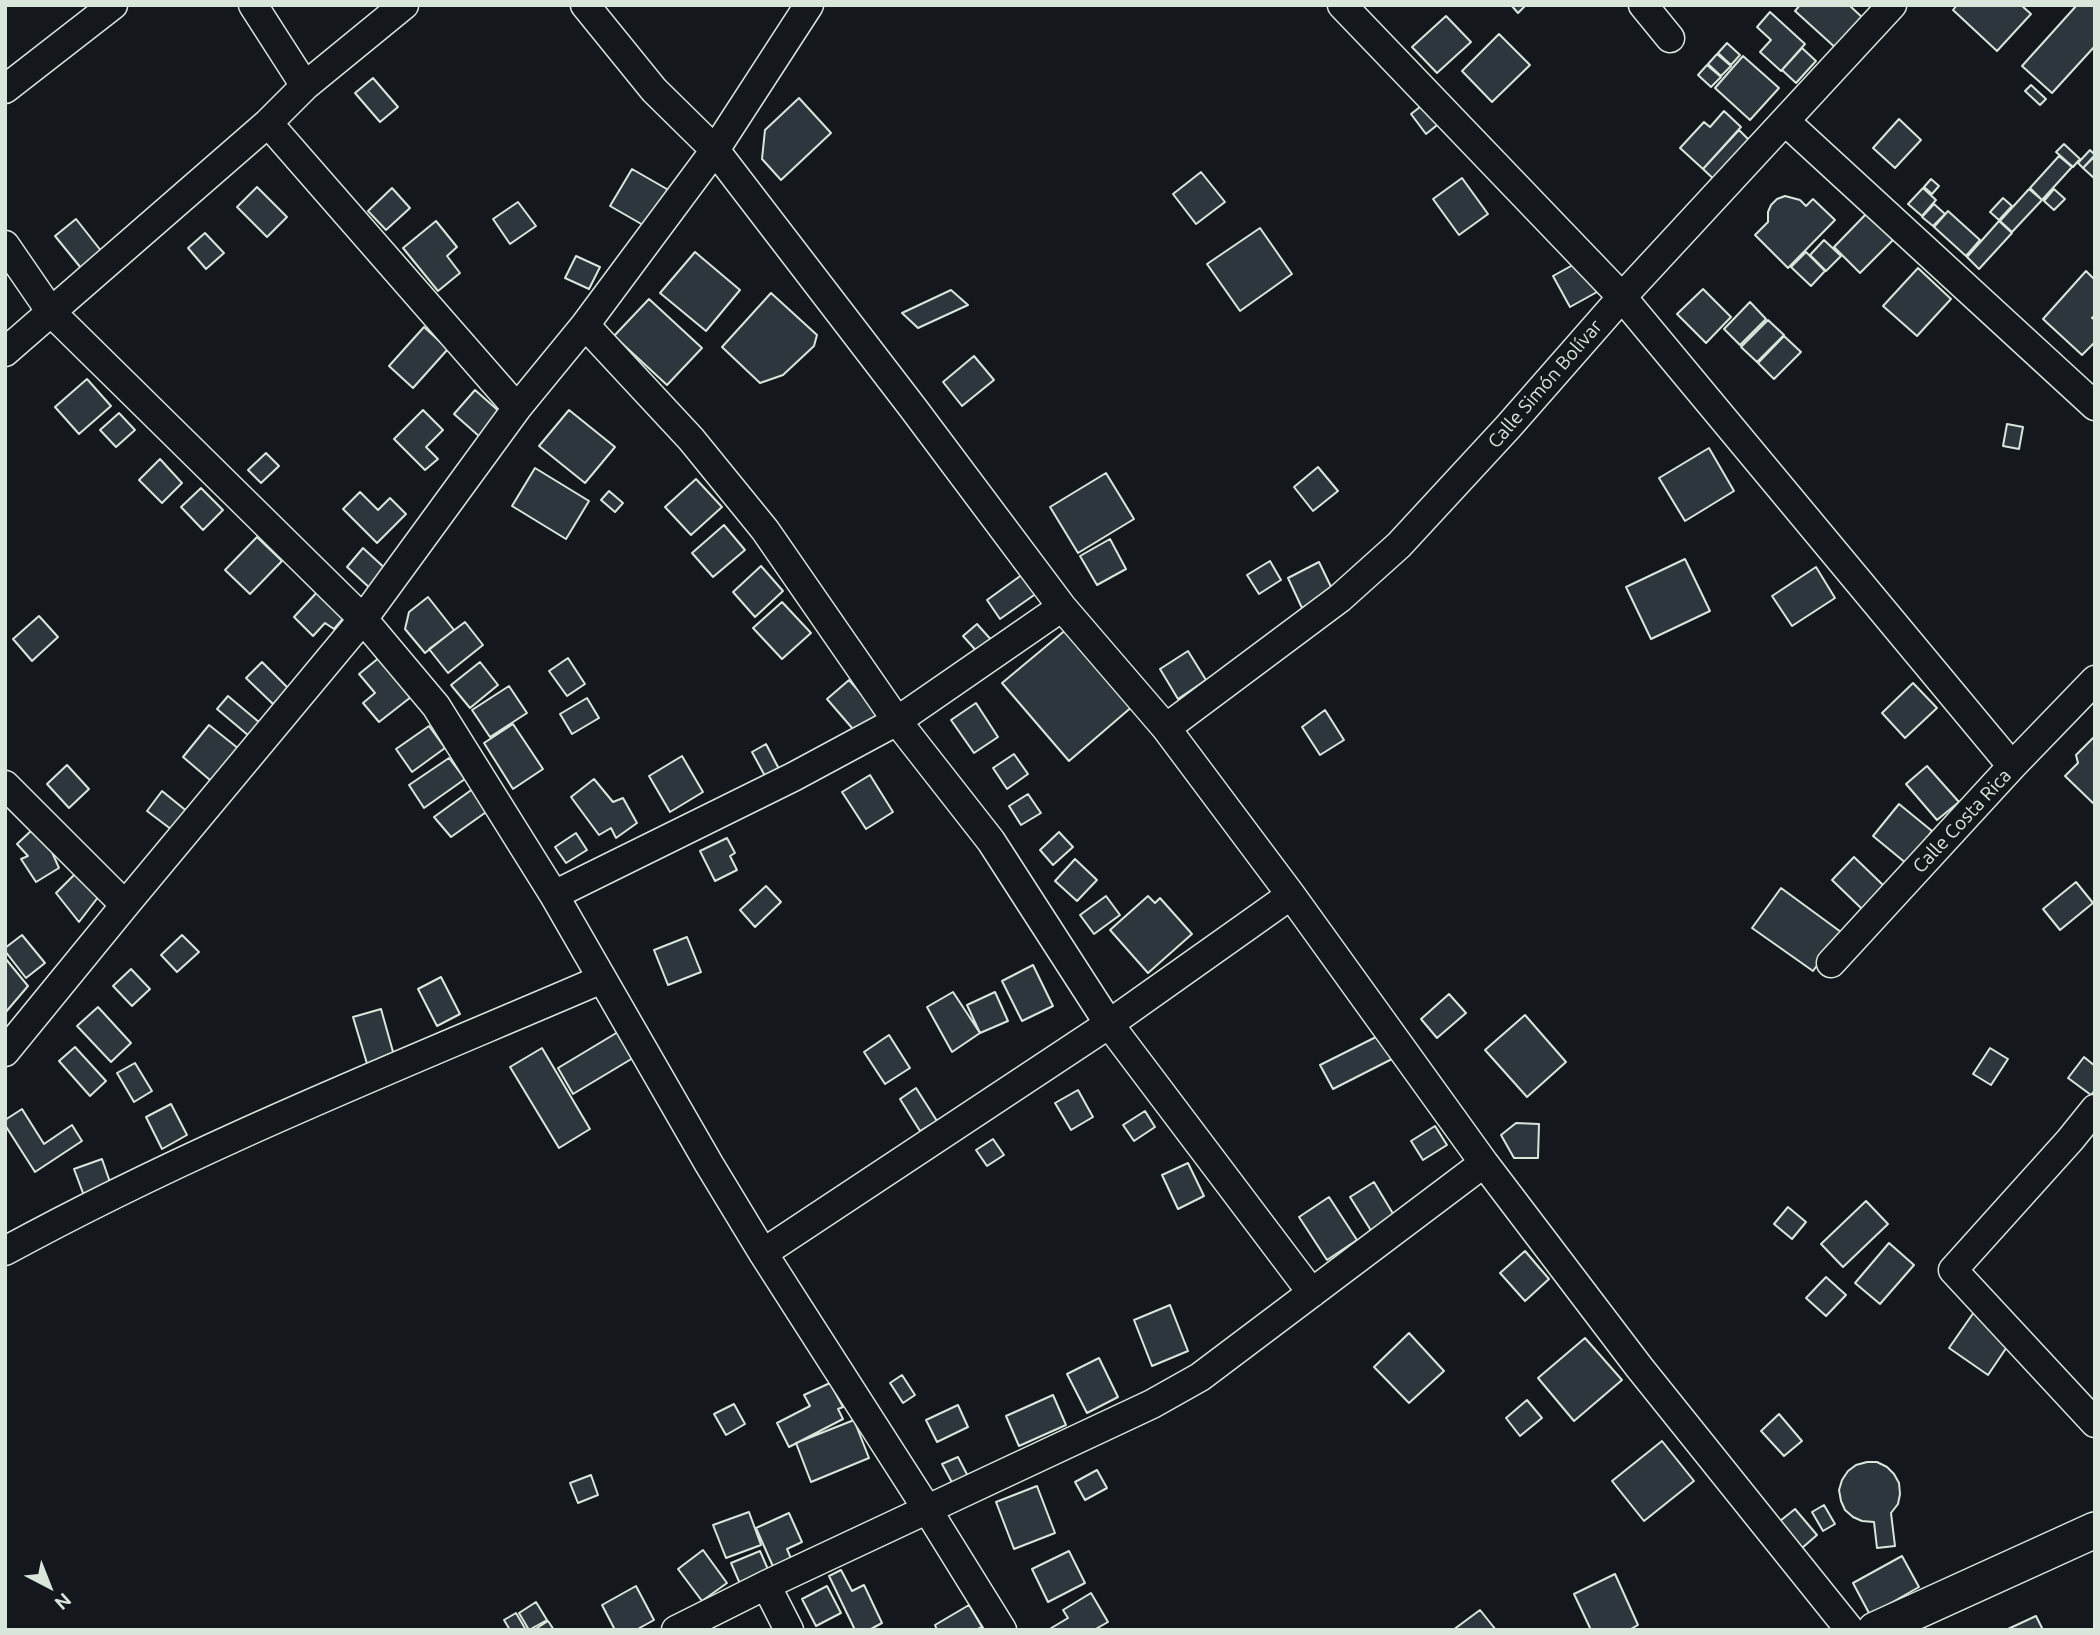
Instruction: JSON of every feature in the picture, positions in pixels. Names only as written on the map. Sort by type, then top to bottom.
[{"type":"main road","points":[[1875,1630],[2095,1530]]},
{"type":"street","points":[[5,89],[113,5]]},
{"type":"street","points":[[253,5],[305,86]]},
{"type":"street","points":[[5,352],[268,122],[305,86],[404,5]]},
{"type":"street","points":[[585,5],[654,90],[715,150],[1062,607],[1166,728],[1291,895],[1484,1163],[1639,1367],[1850,1630]]},
{"type":"street","points":[[5,1052],[363,619],[517,408],[585,325],[715,150],[809,5]]},
{"type":"street","points":[[1342,5],[1622,297],[2012,766]]},
{"type":"street","points":[[1643,5],[1670,38]]},
{"type":"street","name":"Calle Simón Bolívar","points":[[1166,728],[1340,598],[1399,545],[1508,427],[1622,297],[1892,5]]},
{"type":"street","points":[[1786,121],[2095,406]]},
{"type":"street","points":[[268,122],[517,408]]},
{"type":"street","points":[[5,245],[51,313],[363,619],[436,706],[554,895],[763,1253],[1002,1630]]},
{"type":"street","points":[[585,325],[691,439],[765,530],[897,721],[991,841],[1109,1024],[1312,1293]]},
{"type":"street","points":[[554,895],[897,721],[1062,607]]},
{"type":"street","name":"Calle Costa Rica","points":[[1831,963],[2095,680]]},
{"type":"street","points":[[5,785],[125,905]]},
{"type":"street","points":[[763,1253],[1109,1024],[1291,895]]},
{"type":"street","points":[[5,1251],[255,1127],[603,979]]},
{"type":"street","points":[[2095,1109],[1953,1270],[2095,1423]]},
{"type":"street","points":[[676,1630],[927,1508],[1152,1404],[1200,1377],[1484,1163]]},
{"type":"street","points":[[766,1585],[789,1630]]},
{"type":"building","points":[[1511,5],[1526,5],[1518,13]]},
{"type":"building","points":[[1800,5],[1849,5],[1865,20],[1838,50],[1795,11]]},
{"type":"building","points":[[1957,5],[2021,5],[2031,14],[1997,51],[1953,10]]},
{"type":"building","points":[[2077,5],[2095,5],[2095,46],[2052,93],[2022,66]]},
{"type":"building","points":[[1770,12],[1805,44],[1781,71],[1760,52],[1771,40],[1757,27]]},
{"type":"building","points":[[1446,16],[1471,42],[1437,73],[1412,47]]},
{"type":"building","points":[[1499,34],[1530,65],[1492,102],[1462,71]]},
{"type":"building","points":[[1727,43],[1740,55],[1731,65],[1718,53]]},
{"type":"building","points":[[1802,48],[1816,61],[1796,83],[1782,70]]},
{"type":"building","points":[[1717,54],[1731,66],[1721,76],[1708,64]]},
{"type":"building","points":[[1743,56],[1779,88],[1750,120],[1715,88]]},
{"type":"building","points":[[1707,65],[1721,77],[1711,87],[1698,75]]},
{"type":"building","points":[[373,78],[398,107],[380,122],[355,93]]},
{"type":"building","points":[[2031,85],[2046,99],[2040,105],[2025,91]]},
{"type":"building","points":[[799,98],[831,133],[781,180],[762,159],[765,130]]},
{"type":"building","points":[[1425,103],[1441,122],[1426,134],[1411,114]]},
{"type":"building","points":[[1724,111],[1741,127],[1703,169],[1680,148],[1704,122],[1710,127]]},
{"type":"building","points":[[1899,119],[1921,140],[1895,168],[1873,148]]},
{"type":"building","points":[[1739,130],[1754,145],[1719,184],[1703,169]]},
{"type":"building","points":[[2064,144],[2080,159],[2073,167],[2056,152]]},
{"type":"building","points":[[2090,150],[2095,155],[2083,168],[2078,163]]},
{"type":"building","points":[[2059,156],[2072,167],[2042,200],[2030,188]]},
{"type":"building","points":[[2095,156],[2095,179],[2083,168]]},
{"type":"building","points":[[632,169],[672,192],[650,229],[610,206]]},
{"type":"building","points":[[1201,172],[1225,202],[1196,224],[1173,194]]},
{"type":"building","points":[[1462,178],[1488,214],[1459,235],[1433,199]]},
{"type":"building","points":[[1931,179],[1939,186],[1932,194],[1924,187]]},
{"type":"building","points":[[257,187],[287,217],[267,237],[237,207]]},
{"type":"building","points":[[392,188],[410,208],[386,230],[368,211]]},
{"type":"building","points":[[1923,188],[1936,200],[1922,216],[1908,204]]},
{"type":"building","points":[[2029,189],[2042,200],[2012,232],[2000,221]]},
{"type":"building","points":[[2054,189],[2065,199],[2054,210],[2044,201]]},
{"type":"building","points":[[1785,196],[1800,200],[1806,206],[1813,199],[1835,220],[1788,268],[1755,235],[1768,222],[1771,205]]},
{"type":"building","points":[[2003,198],[2012,206],[1999,220],[1990,212]]},
{"type":"building","points":[[518,202],[536,226],[510,244],[493,219]]},
{"type":"building","points":[[1934,204],[1945,214],[1933,226],[1922,217]]},
{"type":"building","points":[[1948,211],[1980,240],[1966,256],[1934,227]]},
{"type":"building","points":[[1867,213],[1893,240],[1860,273],[1834,247]]},
{"type":"building","points":[[76,219],[102,252],[81,268],[55,236]]},
{"type":"building","points":[[436,221],[457,247],[447,256],[460,273],[438,291],[403,248]]},
{"type":"building","points":[[1999,221],[2012,233],[1979,269],[1967,257]]},
{"type":"building","points":[[1260,228],[1292,274],[1240,311],[1207,264]]},
{"type":"building","points":[[205,233],[224,253],[206,269],[188,248]]},
{"type":"building","points":[[1824,240],[1841,256],[1826,271],[1810,255]]},
{"type":"building","points":[[695,252],[740,290],[706,331],[660,293]]},
{"type":"building","points":[[1806,252],[1825,271],[1811,286],[1791,267]]},
{"type":"building","points":[[576,256],[600,267],[589,289],[565,278]]},
{"type":"building","points":[[1580,261],[1597,292],[1570,307],[1553,276]]},
{"type":"building","points":[[1918,268],[1951,299],[1917,336],[1883,306]]},
{"type":"building","points":[[2086,271],[2095,280],[2095,315],[2092,318],[2095,320],[2095,342],[2082,355],[2043,319]]},
{"type":"building","points":[[1703,289],[1731,317],[1706,343],[1677,314]]},
{"type":"building","points":[[951,290],[968,305],[918,328],[902,313]]},
{"type":"building","points":[[771,293],[817,335],[814,346],[783,375],[760,383],[722,347]]},
{"type":"building","points":[[649,299],[702,348],[667,385],[614,336]]},
{"type":"building","points":[[1750,302],[1766,319],[1740,345],[1724,329]]},
{"type":"building","points":[[1768,320],[1784,335],[1757,362],[1741,347]]},
{"type":"building","points":[[424,327],[448,349],[413,388],[389,366]]},
{"type":"building","points":[[1784,336],[1801,352],[1774,379],[1758,363]]},
{"type":"building","points":[[974,356],[994,380],[962,406],[943,382]]},
{"type":"building","points":[[87,379],[111,406],[79,434],[55,407]]},
{"type":"building","points":[[475,390],[501,413],[480,437],[454,414]]},
{"type":"building","points":[[423,410],[443,430],[426,447],[438,459],[425,470],[394,439]]},
{"type":"building","points":[[569,410],[615,447],[585,483],[539,446]]},
{"type":"building","points":[[119,413],[135,430],[116,447],[100,430]]},
{"type":"building","points":[[2007,424],[2023,427],[2019,449],[2003,446]]},
{"type":"building","points":[[1709,448],[1734,491],[1685,521],[1659,478]]},
{"type":"building","points":[[266,453],[279,466],[261,483],[248,470]]},
{"type":"building","points":[[160,459],[182,483],[162,503],[139,480]]},
{"type":"building","points":[[1318,467],[1338,491],[1313,511],[1294,487]]},
{"type":"building","points":[[535,468],[589,501],[566,539],[512,506]]},
{"type":"building","points":[[1106,473],[1134,519],[1078,553],[1050,507]]},
{"type":"building","points":[[696,479],[722,507],[691,535],[665,507]]},
{"type":"building","points":[[201,488],[223,510],[203,530],[181,507]]},
{"type":"building","points":[[609,491],[623,503],[615,512],[601,500]]},
{"type":"building","points":[[360,492],[378,510],[390,498],[406,514],[377,543],[343,509]]},
{"type":"building","points":[[724,525],[745,550],[713,577],[692,553]]},
{"type":"building","points":[[257,537],[282,561],[250,594],[225,570]]},
{"type":"building","points":[[1110,539],[1126,569],[1097,585],[1080,556]]},
{"type":"building","points":[[363,548],[389,572],[372,590],[347,567]]},
{"type":"building","points":[[1685,559],[1710,611],[1651,639],[1626,587]]},
{"type":"building","points":[[1270,561],[1281,580],[1259,594],[1247,575]]},
{"type":"building","points":[[1319,562],[1334,593],[1302,608],[1288,578]]},
{"type":"building","points":[[761,566],[783,591],[755,617],[733,592]]},
{"type":"building","points":[[1816,567],[1835,598],[1792,626],[1772,596]]},
{"type":"building","points":[[1023,574],[1037,593],[1000,619],[987,600]]},
{"type":"building","points":[[319,590],[347,614],[334,629],[325,623],[313,636],[294,617]]},
{"type":"building","points":[[428,597],[454,630],[425,653],[405,629],[409,612]]},
{"type":"building","points":[[782,602],[811,633],[782,659],[753,628]]},
{"type":"building","points":[[39,616],[58,637],[32,661],[13,639]]},
{"type":"building","points":[[465,622],[483,645],[448,673],[429,649]]},
{"type":"building","points":[[977,624],[994,643],[980,655],[963,636]]},
{"type":"building","points":[[1068,628],[1134,705],[1069,761],[1002,683]]},
{"type":"building","points":[[1188,651],[1206,680],[1178,699],[1160,669]]},
{"type":"building","points":[[380,657],[411,697],[379,722],[363,703],[375,693],[359,674]]},
{"type":"building","points":[[568,658],[585,684],[567,696],[549,671]]},
{"type":"building","points":[[262,662],[289,689],[273,704],[246,678]]},
{"type":"building","points":[[480,662],[498,685],[470,708],[451,685]]},
{"type":"building","points":[[849,680],[881,716],[859,736],[827,699]]},
{"type":"building","points":[[1913,683],[1937,708],[1905,738],[1882,713]]},
{"type":"building","points":[[509,686],[527,713],[490,737],[472,710]]},
{"type":"building","points":[[228,696],[266,728],[255,741],[217,709]]},
{"type":"building","points":[[587,698],[599,718],[572,734],[560,714]]},
{"type":"building","points":[[976,703],[998,737],[974,753],[951,720]]},
{"type":"building","points":[[1325,710],[1344,740],[1320,755],[1302,727]]},
{"type":"building","points":[[513,724],[543,769],[513,789],[484,743]]},
{"type":"building","points":[[209,725],[244,753],[217,786],[183,757]]},
{"type":"building","points":[[429,726],[445,748],[412,772],[396,749]]},
{"type":"building","points":[[2095,736],[2095,805],[2065,776],[2078,763],[2076,755]]},
{"type":"building","points":[[766,744],[779,769],[765,776],[752,752]]},
{"type":"building","points":[[1014,754],[1028,774],[1007,789],[993,768]]},
{"type":"building","points":[[682,756],[703,792],[670,812],[649,776]]},
{"type":"building","points":[[449,758],[465,779],[424,808],[409,785]]},
{"type":"building","points":[[67,765],[89,789],[69,808],[47,784]]},
{"type":"building","points":[[1927,766],[1959,802],[1937,820],[1906,784]]},
{"type":"building","points":[[870,775],[893,812],[866,829],[842,792]]},
{"type":"building","points":[[594,779],[613,802],[623,798],[637,823],[616,838],[611,828],[599,835],[571,797]]},
{"type":"building","points":[[474,788],[489,810],[451,837],[434,817]]},
{"type":"building","points":[[162,791],[194,817],[180,836],[147,811]]},
{"type":"building","points":[[1028,794],[1041,813],[1021,825],[1009,806]]},
{"type":"building","points":[[1899,804],[1932,831],[1907,864],[1873,836]]},
{"type":"building","points":[[33,829],[48,843],[59,868],[36,882],[21,859],[28,856],[17,844]]},
{"type":"building","points":[[1059,832],[1073,847],[1053,865],[1040,850]]},
{"type":"building","points":[[576,833],[587,850],[566,863],[555,847]]},
{"type":"building","points":[[727,838],[735,853],[730,856],[737,870],[715,881],[700,851]]},
{"type":"building","points":[[1854,857],[1884,886],[1862,909],[1832,880]]},
{"type":"building","points":[[1075,859],[1097,880],[1077,901],[1055,881]]},
{"type":"building","points":[[76,873],[99,896],[79,922],[56,893]]},
{"type":"building","points":[[2076,882],[2093,903],[2060,930],[2043,909]]},
{"type":"building","points":[[766,886],[781,902],[755,927],[740,910]]},
{"type":"building","points":[[1781,888],[1841,932],[1813,971],[1752,928]]},
{"type":"building","points":[[1106,896],[1120,915],[1094,934],[1080,915]]},
{"type":"building","points":[[1148,896],[1155,903],[1160,898],[1192,934],[1148,973],[1110,930]]},
{"type":"building","points":[[22,935],[45,963],[26,978],[5,951],[5,948]]},
{"type":"building","points":[[182,935],[199,952],[177,972],[161,955]]},
{"type":"building","points":[[687,937],[701,972],[668,985],[654,950]]},
{"type":"building","points":[[5,958],[28,986],[5,1013]]},
{"type":"building","points":[[1033,965],[1053,1006],[1022,1021],[1002,981]]},
{"type":"building","points":[[131,969],[150,989],[132,1006],[113,986]]},
{"type":"building","points":[[441,977],[460,1014],[437,1026],[418,989]]},
{"type":"building","points":[[953,992],[980,1033],[952,1052],[927,1007]]},
{"type":"building","points":[[995,992],[1008,1021],[980,1033],[967,1005]]},
{"type":"building","points":[[1449,994],[1466,1013],[1437,1038],[1421,1019]]},
{"type":"building","points":[[98,1007],[131,1043],[111,1062],[77,1026]]},
{"type":"building","points":[[381,1009],[395,1059],[368,1067],[353,1017]]},
{"type":"building","points":[[1525,1015],[1566,1062],[1527,1097],[1485,1050]]},
{"type":"building","points":[[618,1032],[633,1058],[573,1094],[558,1068]]},
{"type":"building","points":[[889,1035],[910,1068],[885,1084],[864,1052]]},
{"type":"building","points":[[1380,1035],[1392,1059],[1333,1089],[1320,1065]]},
{"type":"building","points":[[75,1047],[106,1081],[90,1096],[59,1061]]},
{"type":"building","points":[[542,1048],[590,1129],[559,1148],[510,1067]]},
{"type":"building","points":[[1990,1048],[2008,1059],[1991,1085],[1973,1074]]},
{"type":"building","points":[[2084,1057],[2095,1066],[2095,1090],[2091,1095],[2068,1078]]},
{"type":"building","points":[[135,1063],[152,1091],[134,1102],[117,1073]]},
{"type":"building","points":[[916,1088],[937,1121],[920,1131],[900,1099]]},
{"type":"building","points":[[1078,1090],[1093,1117],[1071,1130],[1055,1103]]},
{"type":"building","points":[[171,1104],[187,1135],[162,1149],[146,1117]]},
{"type":"building","points":[[22,1109],[44,1144],[72,1125],[82,1141],[35,1172],[5,1125],[5,1120]]},
{"type":"building","points":[[1145,1111],[1155,1127],[1134,1141],[1123,1125]]},
{"type":"building","points":[[1516,1123],[1539,1124],[1538,1158],[1514,1158],[1501,1135]]},
{"type":"building","points":[[1435,1126],[1447,1145],[1423,1160],[1411,1141]]},
{"type":"building","points":[[993,1139],[1004,1155],[987,1166],[976,1150]]},
{"type":"building","points":[[102,1159],[113,1191],[86,1201],[74,1169]]},
{"type":"building","points":[[1188,1163],[1204,1196],[1178,1209],[1162,1175]]},
{"type":"building","points":[[1374,1182],[1398,1222],[1375,1237],[1350,1197]]},
{"type":"building","points":[[1329,1197],[1357,1240],[1327,1260],[1299,1217]]},
{"type":"building","points":[[1866,1201],[1888,1224],[1843,1267],[1821,1244]]},
{"type":"building","points":[[1788,1207],[1806,1222],[1792,1239],[1774,1224]]},
{"type":"building","points":[[1889,1243],[1914,1265],[1880,1304],[1855,1283]]},
{"type":"building","points":[[1525,1251],[1549,1279],[1525,1301],[1500,1273]]},
{"type":"building","points":[[1826,1277],[1846,1295],[1826,1316],[1806,1298]]},
{"type":"building","points":[[1170,1305],[1188,1351],[1152,1366],[1134,1320]]},
{"type":"building","points":[[1974,1312],[2013,1338],[1988,1375],[1949,1348]]},
{"type":"building","points":[[1409,1333],[1444,1371],[1409,1403],[1374,1367]]},
{"type":"building","points":[[1585,1338],[1622,1380],[1574,1421],[1538,1378]]},
{"type":"building","points":[[1099,1358],[1118,1397],[1087,1413],[1067,1374]]},
{"type":"building","points":[[902,1375],[915,1395],[903,1403],[890,1383]]},
{"type":"building","points":[[830,1383],[843,1407],[838,1409],[843,1419],[789,1447],[777,1423],[810,1406],[804,1395]]},
{"type":"building","points":[[1053,1395],[1066,1425],[1019,1446],[1006,1416]]},
{"type":"building","points":[[1527,1400],[1542,1418],[1520,1436],[1506,1418]]},
{"type":"building","points":[[734,1404],[745,1424],[726,1435],[714,1414]]},
{"type":"building","points":[[958,1405],[968,1427],[937,1442],[926,1420]]},
{"type":"building","points":[[1779,1414],[1802,1441],[1784,1456],[1761,1431]]},
{"type":"building","points":[[854,1420],[869,1458],[811,1482],[796,1443]]},
{"type":"building","points":[[1662,1441],[1694,1481],[1644,1521],[1612,1481]]},
{"type":"building","points":[[958,1457],[971,1482],[956,1490],[942,1464]]},
{"type":"building","points":[[1867,1462],[1877,1462],[1887,1467],[1899,1483],[1898,1504],[1891,1513],[1895,1546],[1877,1548],[1874,1522],[1853,1517],[1845,1510],[1841,1501],[1839,1490],[1848,1471]]},
{"type":"building","points":[[1097,1470],[1107,1488],[1085,1500],[1075,1482]]},
{"type":"building","points":[[591,1475],[598,1495],[578,1503],[570,1483]]},
{"type":"building","points":[[1037,1486],[1055,1533],[1014,1549],[996,1502]]},
{"type":"building","points":[[1824,1505],[1835,1524],[1823,1531],[1812,1512]]},
{"type":"building","points":[[1795,1509],[1817,1535],[1802,1548],[1780,1521]]},
{"type":"building","points":[[749,1512],[761,1545],[726,1558],[713,1525]]},
{"type":"building","points":[[789,1513],[802,1542],[787,1549],[793,1563],[775,1571],[756,1528]]},
{"type":"building","points":[[703,1550],[727,1583],[702,1601],[678,1569]]},
{"type":"building","points":[[760,1551],[770,1574],[741,1586],[731,1563]]},
{"type":"building","points":[[1069,1551],[1085,1583],[1048,1602],[1032,1569]]},
{"type":"building","points":[[1902,1556],[1919,1587],[1870,1615],[1853,1583]]},
{"type":"building","points":[[841,1570],[852,1591],[864,1585],[882,1623],[869,1630],[855,1630],[829,1576]]},
{"type":"building","points":[[1615,1574],[1638,1625],[1629,1630],[1591,1630],[1574,1594]]},
{"type":"building","points":[[636,1586],[654,1620],[636,1630],[615,1630],[602,1605]]},
{"type":"building","points":[[827,1586],[841,1613],[816,1626],[802,1599]]},
{"type":"building","points":[[1091,1593],[1108,1622],[1094,1630],[1048,1630],[1068,1618],[1063,1610]]},
{"type":"building","points":[[536,1602],[547,1620],[529,1630],[519,1613]]},
{"type":"building","points":[[969,1605],[982,1627],[976,1630],[937,1630],[935,1625]]},
{"type":"building","points":[[1480,1610],[1496,1630],[1453,1630]]},
{"type":"building","points":[[516,1613],[526,1630],[510,1630],[504,1620]]},
{"type":"building","points":[[2036,1616],[2043,1630],[2008,1629]]},
{"type":"building","points":[[548,1621],[554,1630],[534,1630]]}]
